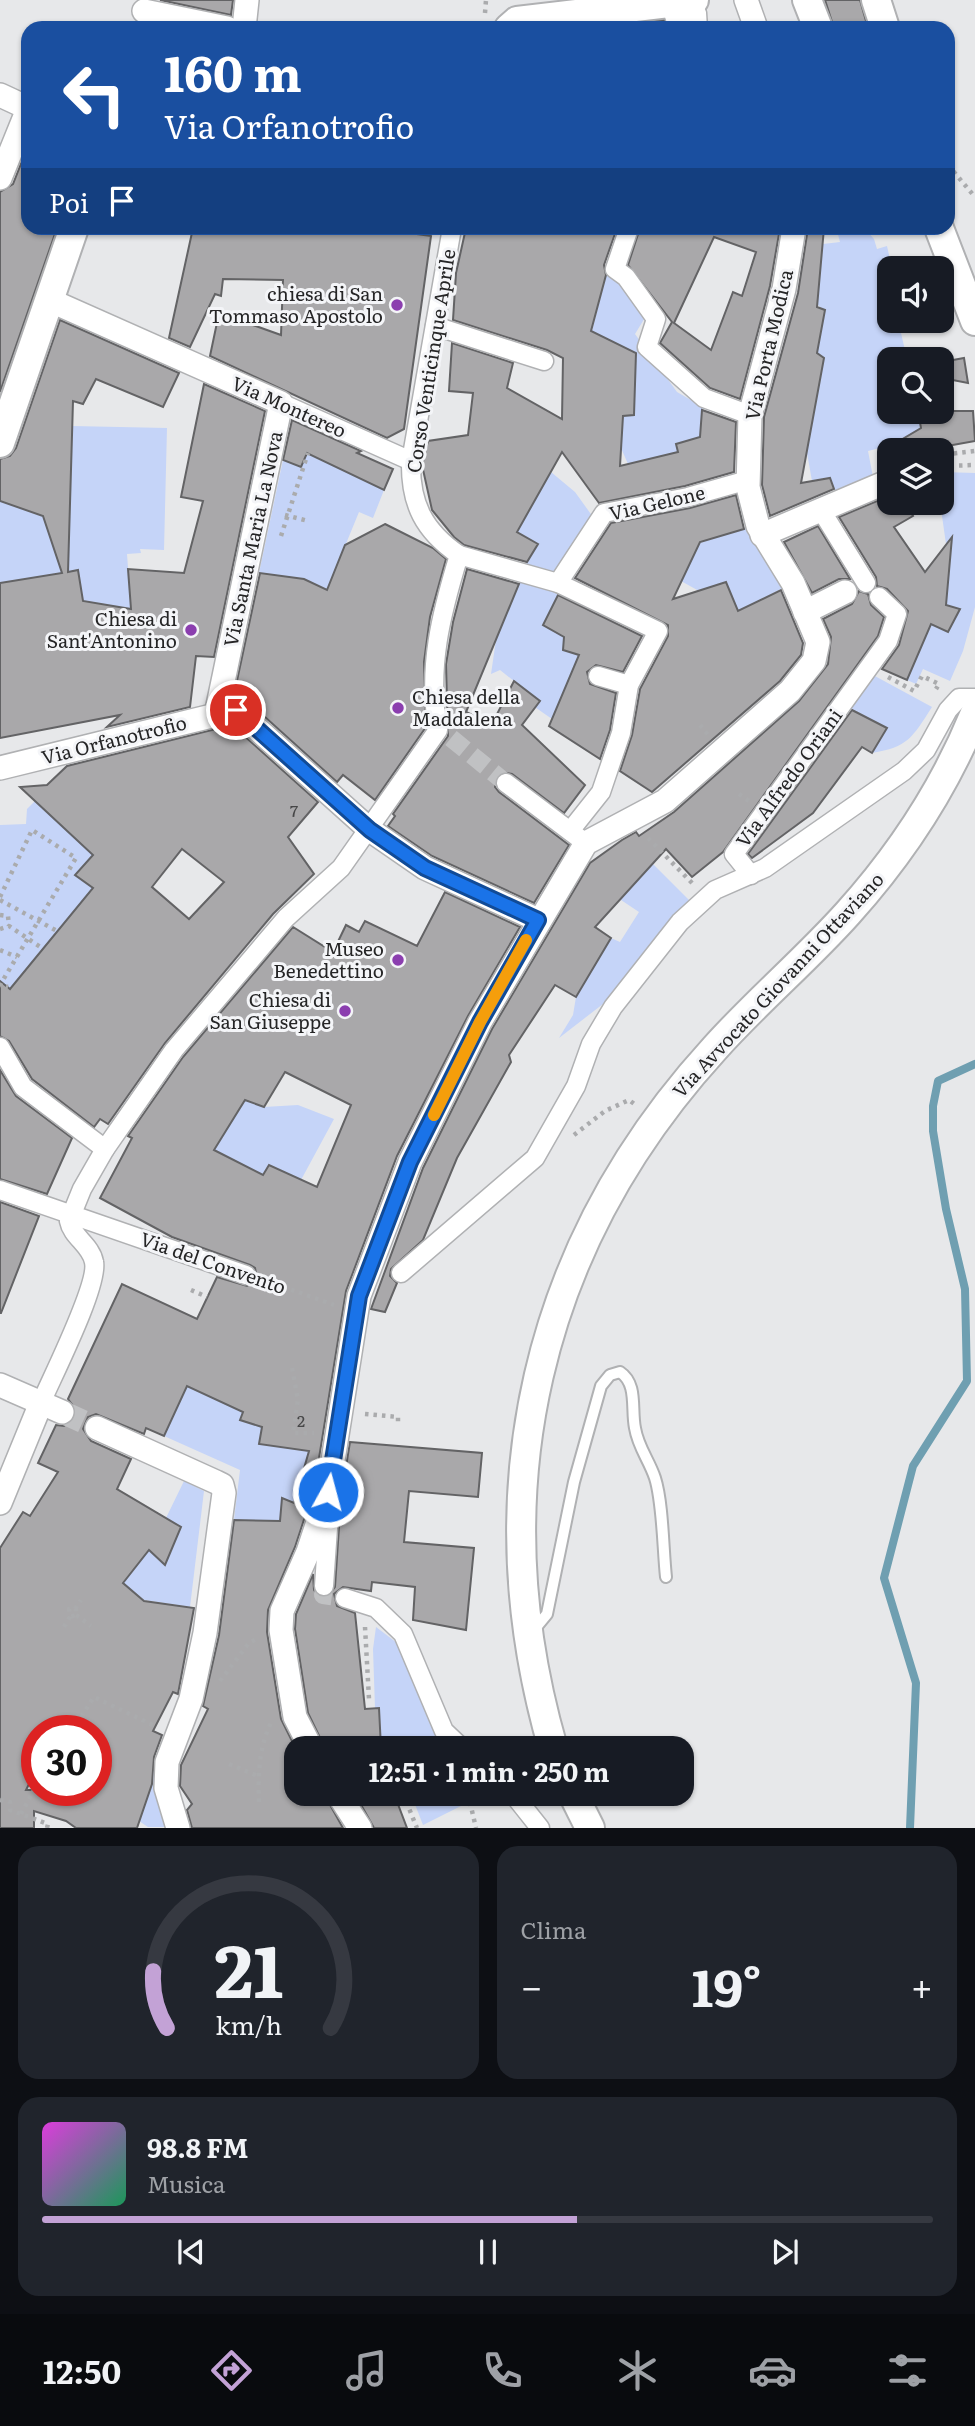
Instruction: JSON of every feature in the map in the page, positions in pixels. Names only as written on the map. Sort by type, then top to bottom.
[{"type":"street","points":[[245,21],[247,0]]},
{"type":"street","points":[[542,21],[694,0]]},
{"type":"street","points":[[746,0],[754,21]]},
{"type":"street","points":[[807,0],[814,21]]},
{"type":"street","points":[[876,0],[883,21]]},
{"type":"street","points":[[649,7],[660,18],[697,13],[698,21]]},
{"type":"street","points":[[144,11],[193,21]]},
{"type":"street","points":[[0,95],[21,105]]},
{"type":"street","points":[[0,178],[21,126]]},
{"type":"street","points":[[0,443],[72,235]]},
{"type":"street","name":"Corso Venticinque Aprile","points":[[452,235],[411,461],[411,484],[416,510],[439,541],[459,555]]},
{"type":"street","points":[[627,235],[615,269],[626,277],[656,319],[647,346],[704,398],[750,415]]},
{"type":"street","name":"Via Porta Modica","points":[[578,837],[665,801],[790,691],[814,661],[818,642],[793,583],[762,535],[748,480],[750,415],[784,289],[793,235]]},
{"type":"street","points":[[942,235],[975,321]]},
{"type":"street","name":"Via Montereo","points":[[49,300],[411,461]]},
{"type":"street","points":[[435,326],[544,361]]},
{"type":"street","name":"Via Santa Maria La Nova","points":[[216,715],[281,403]]},
{"type":"street","name":"Via Gelone","points":[[558,583],[604,513],[688,497],[748,480]]},
{"type":"street","points":[[762,535],[877,486]]},
{"type":"street","points":[[805,612],[855,588],[821,510]]},
{"type":"street","points":[[0,1503],[52,1408],[95,1272],[92,1255],[70,1227],[71,1214],[105,1149],[174,1050],[286,918],[341,868],[445,734],[433,702],[436,635],[459,555],[558,583],[658,631],[629,685],[621,733],[601,792],[538,920],[480,1022],[410,1162],[359,1296],[328,1492],[308,1552],[282,1611],[281,1630],[292,1706],[305,1736]]},
{"type":"street","name":"Via Alfredo Oriani","points":[[734,854],[887,641],[897,614],[879,597]]},
{"type":"street","points":[[598,676],[629,685]]},
{"type":"street","points":[[401,1273],[535,1158],[576,1086],[591,1044],[613,1007],[680,922],[715,890],[751,875],[904,771],[961,712],[959,698],[975,698]]},
{"type":"street","name":"Via Orfanotrofio","points":[[0,768],[236,710],[370,830],[425,868],[538,920]]},
{"type":"street","name":"Via Avvocato Giovanni Ottaviano","points":[[550,1736],[539,1700],[529,1636],[521,1540],[523,1466],[533,1394],[559,1303],[590,1232],[656,1119],[715,1048],[848,914],[913,831],[940,788],[961,712]]},
{"type":"street","points":[[506,783],[578,837]]},
{"type":"street","points":[[734,854],[751,875]]},
{"type":"street","points":[[0,1047],[23,1087],[105,1149]]},
{"type":"street","name":"Via del Convento","points":[[0,1190],[246,1275]]},
{"type":"street","points":[[0,1385],[52,1408]]},
{"type":"street","points":[[97,1428],[222,1485],[224,1493],[205,1633],[191,1699],[167,1762],[166,1788],[178,1828]]},
{"type":"street","points":[[324,1586],[331,1508],[328,1492]]},
{"type":"street","points":[[345,1598],[365,1604],[386,1615],[403,1634],[444,1731],[449,1736]]},
{"type":"street","points":[[346,1806],[360,1828]]},
{"type":"street","points":[[523,1806],[540,1828]]},
{"type":"street","points":[[579,1806],[590,1828]]},
{"type":"lane","points":[[529,1636],[547,1614],[575,1482],[601,1386],[610,1375],[620,1372],[628,1377],[640,1450],[656,1479],[666,1577]]},
{"type":"path","points":[[955,173],[975,197]]},
{"type":"path","points":[[954,453],[975,451]]},
{"type":"path","points":[[280,539],[307,453]]},
{"type":"path","points":[[954,466],[975,465]]},
{"type":"path","points":[[280,513],[308,520]]},
{"type":"path","points":[[868,667],[915,691],[922,676],[939,684],[930,699],[961,712]]},
{"type":"path","name":"Via Alfredo Oriani","points":[[640,830],[694,885],[734,854]]},
{"type":"path","points":[[8,987],[0,985],[39,921],[76,858],[32,831],[0,899],[39,921],[57,931]]},
{"type":"path","points":[[0,915],[8,916],[9,926],[43,948]]},
{"type":"path","points":[[0,929],[9,926]]},
{"type":"path","points":[[0,950],[17,957]]},
{"type":"path","points":[[570,1136],[581,1132],[605,1111],[629,1101]]},
{"type":"path","name":"Via del Convento","points":[[246,1275],[356,1312]]},
{"type":"path","points":[[191,1290],[207,1297]]},
{"type":"path","points":[[292,1368],[298,1400],[293,1433],[336,1434]]},
{"type":"path","points":[[363,1402],[362,1414],[398,1417],[398,1424]]},
{"type":"path","points":[[64,1627],[81,1600]]},
{"type":"path","points":[[365,1604],[369,1699]]},
{"type":"path","points":[[75,1609],[68,1611],[91,1626]]},
{"type":"path","points":[[191,1699],[215,1688],[249,1643],[271,1629],[282,1611]]},
{"type":"path","points":[[83,1715],[94,1698],[177,1737]]},
{"type":"path","points":[[259,1802],[258,1776],[265,1734],[272,1720],[292,1706]]},
{"type":"path","points":[[229,1764],[258,1776]]},
{"type":"path","points":[[0,1800],[10,1802],[10,1810],[48,1824],[47,1828]]},
{"type":"path","points":[[21,1814],[25,1806]]},
{"type":"path","points":[[408,1806],[417,1828]]},
{"type":"path","points":[[471,1806],[476,1828]]},
{"type":"shaded area","points":[[838,235],[870,235],[877,249],[887,246],[889,256],[877,256],[877,333],[901,333],[904,347],[877,347],[877,424],[920,424],[922,432],[903,438],[877,438],[877,448],[868,451],[874,482],[837,496],[830,478],[812,481],[807,453],[821,376],[798,349],[817,352],[825,311],[811,299],[823,244],[840,242]]},
{"type":"shaded area","points":[[608,268],[622,279],[646,316],[635,334],[677,392],[703,407],[700,437],[676,444],[678,452],[628,464],[621,448],[623,416],[634,415],[592,331]]},
{"type":"shaded area","points":[[72,426],[167,428],[164,550],[140,549],[141,553],[127,554],[131,609],[122,607],[94,664],[78,570],[0,583],[0,501],[26,510],[35,487]]},
{"type":"shaded area","points":[[308,453],[384,490],[373,518],[359,512],[327,590],[304,579],[296,600],[278,593],[282,576],[259,573],[283,460],[300,467]]},
{"type":"shaded area","points":[[551,472],[575,492],[593,517],[553,577],[523,569],[538,544],[493,519],[522,523]]},
{"type":"shaded area","points":[[954,472],[975,473],[975,607],[963,651],[950,681],[923,669],[916,684],[907,680],[931,624],[948,632],[959,609],[946,605],[949,565],[942,515],[954,515]]},
{"type":"shaded area","points":[[747,528],[757,539],[783,588],[740,610],[745,623],[724,611],[735,602],[726,582],[699,591],[681,581],[694,543]]},
{"type":"shaded area","points":[[521,580],[561,590],[543,625],[564,637],[563,650],[579,655],[580,664],[593,667],[552,719],[529,703],[533,696],[500,670],[491,674],[497,633]]},
{"type":"shaded area","points":[[873,675],[932,707],[914,734],[902,744],[872,753],[887,728],[850,708]]},
{"type":"shaded area","points":[[35,801],[103,844],[76,875],[112,902],[80,904],[32,961],[51,977],[0,998],[0,825],[26,824],[27,809]]},
{"type":"shaded area","points":[[652,863],[689,900],[612,997],[559,1038],[573,1015],[576,997],[611,938],[620,942],[639,912],[618,898]]},
{"type":"shaded area","points":[[245,1100],[264,1107],[298,1105],[334,1119],[301,1180],[269,1165],[263,1175],[207,1161]]},
{"type":"shaded area","points":[[149,1368],[225,1404],[248,1396],[240,1420],[262,1427],[259,1444],[287,1448],[308,1437],[308,1456],[294,1503],[282,1498],[280,1521],[234,1520],[240,1470],[164,1436],[177,1406]]},
{"type":"shaded area","points":[[184,1481],[204,1491],[190,1607],[144,1600],[123,1583],[149,1550],[165,1565],[181,1527],[166,1518]]},
{"type":"shaded area","points":[[376,1627],[405,1649],[438,1736],[380,1736],[379,1708],[375,1708],[373,1649]]},
{"type":"shaded area","points":[[152,1766],[173,1827],[148,1827],[139,1821]]},
{"type":"shaded area","points":[[416,1806],[461,1806],[423,1825]]},
{"type":"building","points":[[160,0],[233,0],[231,15]]},
{"type":"building","points":[[825,0],[860,0],[866,21],[832,21]]},
{"type":"building","points":[[21,164],[21,235],[55,235],[0,392],[0,192],[13,184]]},
{"type":"building","points":[[191,235],[431,236],[404,429],[387,438],[210,356],[219,313],[281,335],[283,280],[223,279],[221,296],[215,294],[190,347],[169,338]]},
{"type":"building","points":[[464,235],[615,235],[604,265],[606,275],[591,331],[636,353],[634,415],[623,416],[620,466],[678,452],[676,444],[700,437],[702,410],[736,422],[734,472],[685,486],[599,503],[562,452],[517,532],[538,544],[527,562],[464,545],[432,510],[422,465],[428,441],[468,435],[473,393],[449,391],[452,343],[513,363],[507,388],[562,419],[563,358],[547,350],[453,320],[456,273]]},
{"type":"building","points":[[638,235],[779,235],[770,286],[740,399],[710,388],[660,343],[672,322],[628,265]],"holes":[[[714,237],[756,252],[742,296],[733,292],[711,350],[674,323]]]},
{"type":"building","points":[[807,235],[823,235],[817,307],[825,310],[817,353],[824,358],[801,483],[830,478],[834,489],[770,516],[762,485],[764,417],[798,293]]},
{"type":"building","points":[[60,320],[179,373],[163,407],[96,379],[83,404],[73,401],[68,572],[78,570],[83,601],[131,609],[128,569],[184,573],[203,501],[181,497],[204,384],[265,411],[214,657],[196,656],[190,707],[107,727],[120,715],[0,738],[0,583],[62,573],[43,516],[0,501],[0,459],[10,456],[16,448]]},
{"type":"building","points":[[964,358],[968,383],[954,380],[954,360]]},
{"type":"building","points":[[954,411],[973,411],[975,441],[954,445],[954,438],[904,438],[921,428],[920,424],[954,424]]},
{"type":"building","points":[[292,420],[361,451],[357,453],[393,469],[384,490],[307,453],[301,467],[283,460]]},
{"type":"building","points":[[736,495],[744,529],[700,542],[673,599],[726,582],[738,611],[781,590],[803,643],[801,655],[780,681],[652,792],[620,771],[632,735],[640,689],[668,636],[668,625],[575,578],[611,523],[690,508]]},
{"type":"building","points":[[877,501],[877,515],[912,515],[894,527],[925,572],[952,537],[946,605],[960,609],[948,632],[931,624],[907,680],[882,669],[899,645],[908,611],[887,589],[877,586],[876,577],[839,517]]},
{"type":"building","points":[[385,524],[433,548],[446,559],[430,617],[424,662],[426,727],[375,800],[343,775],[337,782],[235,690],[260,573],[304,579],[327,590],[345,545]]},
{"type":"building","points":[[818,526],[850,579],[839,579],[812,593],[784,542]]},
{"type":"building","points":[[467,569],[519,584],[466,712],[492,724],[514,681],[540,701],[522,725],[585,785],[564,813],[512,774],[502,772],[497,777],[495,787],[499,792],[569,845],[534,903],[432,856],[388,826],[395,816],[393,814],[448,736],[446,664],[453,622]]},
{"type":"building","points":[[859,591],[868,594],[871,605],[884,617],[878,636],[723,852],[692,877],[666,849],[595,927],[611,938],[576,997],[555,985],[509,1055],[511,1062],[457,1158],[423,1240],[391,1269],[390,1276],[397,1283],[385,1312],[371,1309],[423,1168],[492,1029],[590,863],[622,840],[636,832],[639,836],[674,812],[799,701],[828,664],[831,637],[823,619],[852,604]]},
{"type":"building","points":[[558,595],[642,636],[623,672],[596,665],[587,672],[590,684],[616,693],[610,730],[600,759],[549,726],[579,655],[563,650],[564,637],[543,625]]},
{"type":"building","points":[[852,710],[887,728],[872,753],[862,747],[813,813],[752,858],[748,854]]},
{"type":"building","points":[[232,725],[318,802],[288,837],[314,874],[273,914],[165,1043],[108,1124],[100,1119],[94,1127],[32,1079],[9,1041],[0,1036],[0,981],[10,989],[93,888],[75,875],[93,855],[20,787],[47,785],[67,766]],"holes":[[[182,849],[224,882],[189,919],[152,887]]]},
{"type":"building","points":[[445,892],[520,927],[468,1016],[397,1156],[346,1291],[314,1489],[295,1547],[268,1610],[267,1632],[281,1719],[290,1736],[284,1736],[284,1806],[331,1806],[343,1828],[192,1828],[187,1810],[192,1804],[180,1786],[181,1765],[208,1709],[203,1706],[219,1635],[234,1520],[280,1521],[282,1498],[294,1503],[309,1451],[259,1444],[262,1427],[240,1420],[243,1412],[187,1386],[164,1436],[146,1428],[144,1434],[96,1414],[88,1417],[83,1429],[91,1441],[131,1459],[117,1489],[181,1527],[165,1565],[149,1550],[123,1583],[144,1601],[194,1608],[178,1694],[173,1692],[153,1731],[162,1735],[154,1757],[152,1784],[137,1828],[76,1828],[66,1821],[34,1811],[34,1828],[0,1828],[0,1548],[23,1512],[30,1516],[58,1472],[38,1463],[56,1425],[64,1426],[74,1418],[76,1410],[68,1399],[122,1284],[197,1319],[217,1277],[247,1286],[257,1278],[255,1268],[250,1265],[172,1237],[100,1198],[132,1138],[128,1136],[183,1057],[293,927],[333,952],[346,925],[359,932],[365,921],[417,946]],"holes":[[[285,1072],[351,1105],[317,1187],[269,1165],[263,1175],[214,1150],[245,1100],[264,1107]]]},
{"type":"building","points":[[0,1070],[16,1096],[72,1138],[47,1194],[0,1179]]},
{"type":"building","points":[[0,1202],[39,1216],[1,1313],[0,1313]]},
{"type":"building","points":[[350,1442],[482,1453],[478,1497],[409,1491],[404,1542],[474,1548],[466,1630],[413,1620],[415,1587],[372,1582],[371,1591],[343,1587],[334,1594],[337,1606],[355,1613],[365,1709],[379,1708],[380,1736],[319,1736],[308,1713],[295,1629],[296,1614],[313,1574],[314,1590],[318,1596],[328,1596],[335,1587],[341,1497]]},
{"type":"building","points":[[362,1806],[399,1806],[407,1828],[374,1828]]},
{"type":"waterway","points":[[910,1828],[916,1683],[884,1578],[913,1466],[967,1381],[965,1289],[946,1209],[933,1131],[933,1106],[938,1081],[975,1064]]},
{"type":"tunnel","points":[[451,738],[506,783]]},
{"type":"tunnel","points":[[62,1412],[97,1428]]},
{"type":"tunnel","points":[[324,1586],[323,1595],[345,1598]]},
{"type":"slow traffic","points":[[434,1115],[480,1022],[526,940]]},
{"type":"place","name":"chiesa di San Tommaso Apostolo","points":[[397,305]]},
{"type":"place","name":"Chiesa di Sant'Antonino","points":[[191,630]]},
{"type":"place","name":"Chiesa della Maddalena","points":[[398,708]]},
{"type":"place","name":"Museo Benedettino","points":[[398,960]]},
{"type":"place","name":"Chiesa di San Giuseppe","points":[[345,1011]]},
{"type":"route","points":[[236,710],[370,830],[425,868],[538,920],[480,1022],[410,1162],[359,1296],[328,1492]]}]
